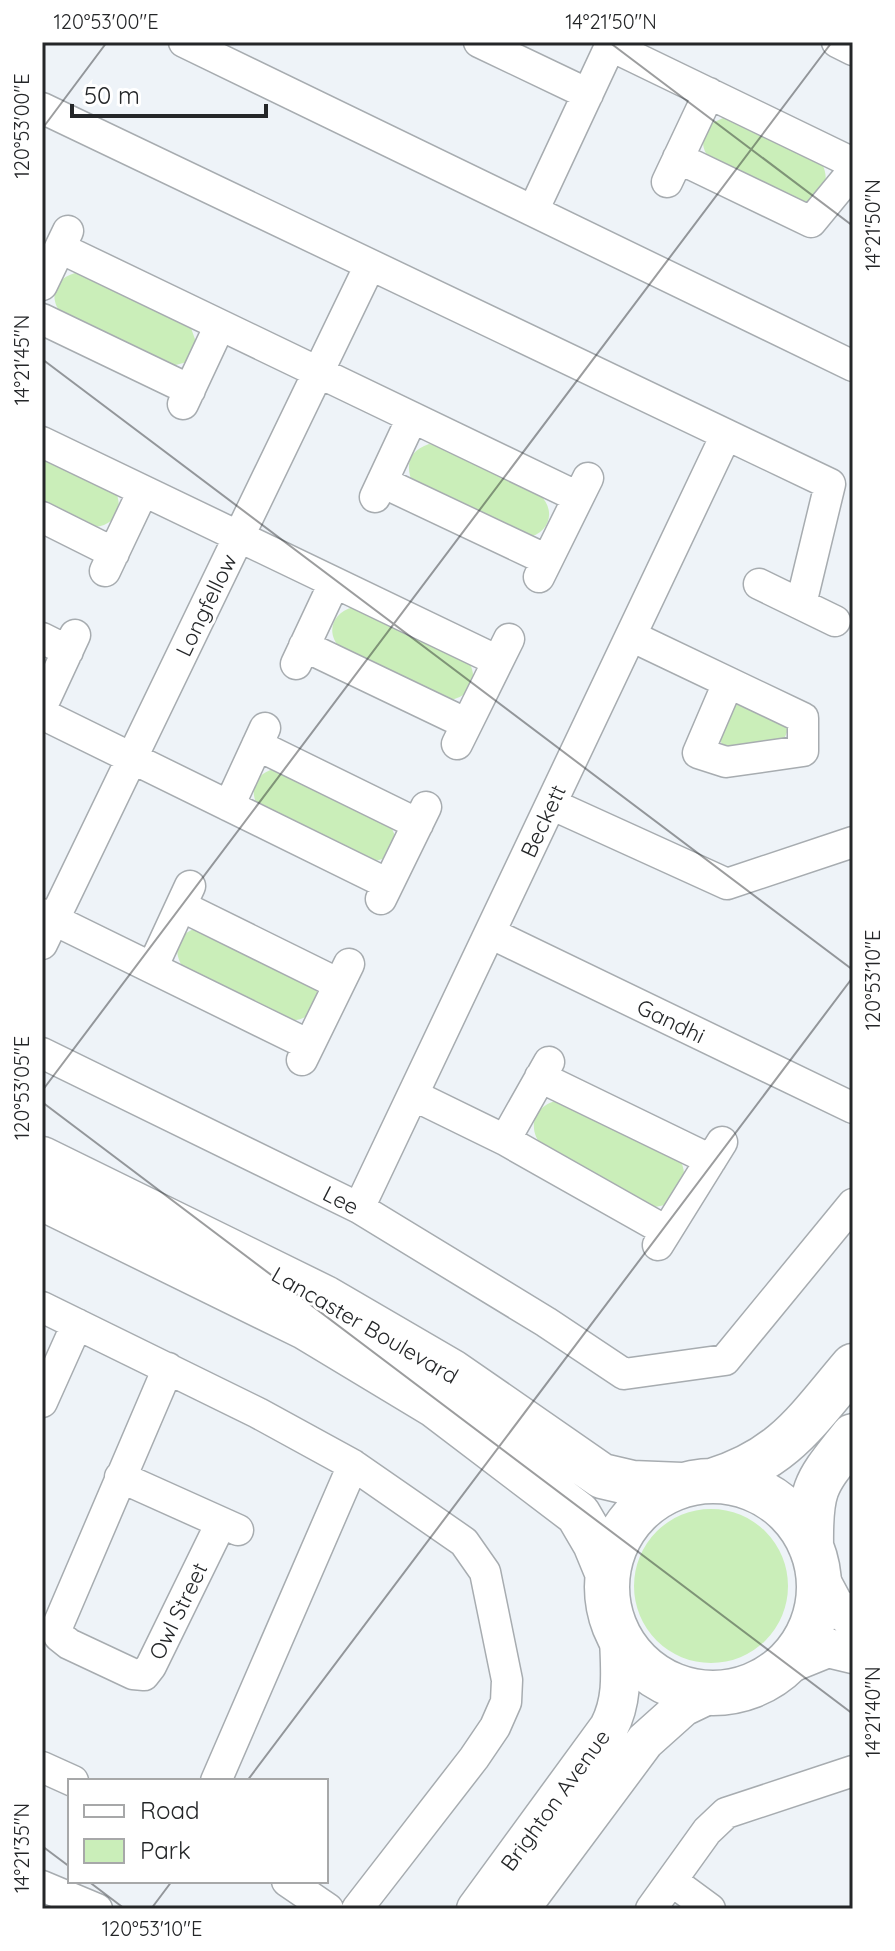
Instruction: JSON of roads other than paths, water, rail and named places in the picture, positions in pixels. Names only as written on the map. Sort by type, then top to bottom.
[{"type":"main road","name":"Lancaster Boulevard","points":[[42,1159],[325,1298],[452,1372],[602,1476],[632,1483],[697,1483]]},
{"type":"main road","name":"Lancaster Boulevard","points":[[42,1198],[305,1327],[436,1406],[578,1514],[607,1572]]},
{"type":"main road","points":[[853,1366],[783,1445],[741,1472],[655,1498],[632,1518],[616,1543],[607,1572],[606,1594],[610,1616],[619,1637],[635,1660],[657,1678],[683,1689],[710,1694],[743,1690],[773,1676],[786,1665],[806,1640],[818,1609],[810,1509],[818,1479],[853,1436]]},
{"type":"main road","points":[[697,1483],[743,1485],[772,1499],[795,1519],[815,1562]]},
{"type":"street","points":[[184,42],[853,366]]},
{"type":"street","points":[[479,42],[588,94]]},
{"type":"street","points":[[837,42],[853,50]]},
{"type":"street","points":[[533,211],[612,44],[853,163]]},
{"type":"street","points":[[709,93],[672,170],[811,222],[853,171]]},
{"type":"street","points":[[42,108],[830,484],[801,604]]},
{"type":"street","points":[[42,285],[64,238],[220,325],[412,418],[583,488],[543,568],[378,489],[412,418]]},
{"type":"street","name":"Longfellow","points":[[46,926],[132,758],[370,265]]},
{"type":"street","points":[[42,319],[187,397],[220,325]]},
{"type":"street","name":"Beckett","points":[[359,1208],[726,435]]},
{"type":"street","points":[[42,442],[334,583],[503,650],[462,734],[300,656],[334,583]]},
{"type":"street","points":[[42,517],[110,562],[143,491]]},
{"type":"street","points":[[759,584],[835,621]]},
{"type":"street","points":[[631,636],[728,683]]},
{"type":"street","points":[[42,706],[62,641]]},
{"type":"street","points":[[42,714],[229,806],[384,892],[422,816],[261,737],[229,806]]},
{"type":"street","points":[[551,804],[727,884],[853,842]]},
{"type":"street","points":[[46,926],[152,968],[306,1052],[344,974],[186,896],[152,968]]},
{"type":"street","name":"Gandhi","points":[[490,933],[853,1108]]},
{"type":"street","name":"Lee","points":[[42,1053],[359,1208],[546,1322],[624,1374],[725,1360],[853,1204]]},
{"type":"street","points":[[413,1095],[505,1140],[662,1238],[717,1151],[544,1069],[505,1140]]},
{"type":"street","points":[[42,1307],[258,1413],[353,1465],[464,1542],[485,1572],[507,1680],[506,1702],[495,1727],[474,1758],[357,1909]]},
{"type":"street","points":[[42,1402],[77,1324]]},
{"type":"street","name":"Owl Street","points":[[120,1477],[229,1526],[144,1675],[133,1674],[69,1644],[59,1636],[58,1625],[120,1477],[168,1368]]},
{"type":"street","points":[[217,1779],[353,1465]]},
{"type":"street","points":[[815,1562],[834,1605],[853,1619]]},
{"type":"street","name":"Brighton Avenue","points":[[476,1909],[609,1727],[620,1697],[619,1637]]},
{"type":"street","points":[[786,1665],[828,1648],[853,1654]]},
{"type":"street","name":"Brighton Avenue","points":[[520,1909],[651,1734],[683,1707],[710,1694]]},
{"type":"street","points":[[42,1767],[69,1779]]},
{"type":"street","points":[[651,1909],[707,1831],[726,1813],[853,1771]]},
{"type":"street","points":[[672,1881],[710,1909]]},
{"type":"street","points":[[290,1883],[328,1909]]},
{"type":"street","points":[[42,1886],[97,1909]]}]
